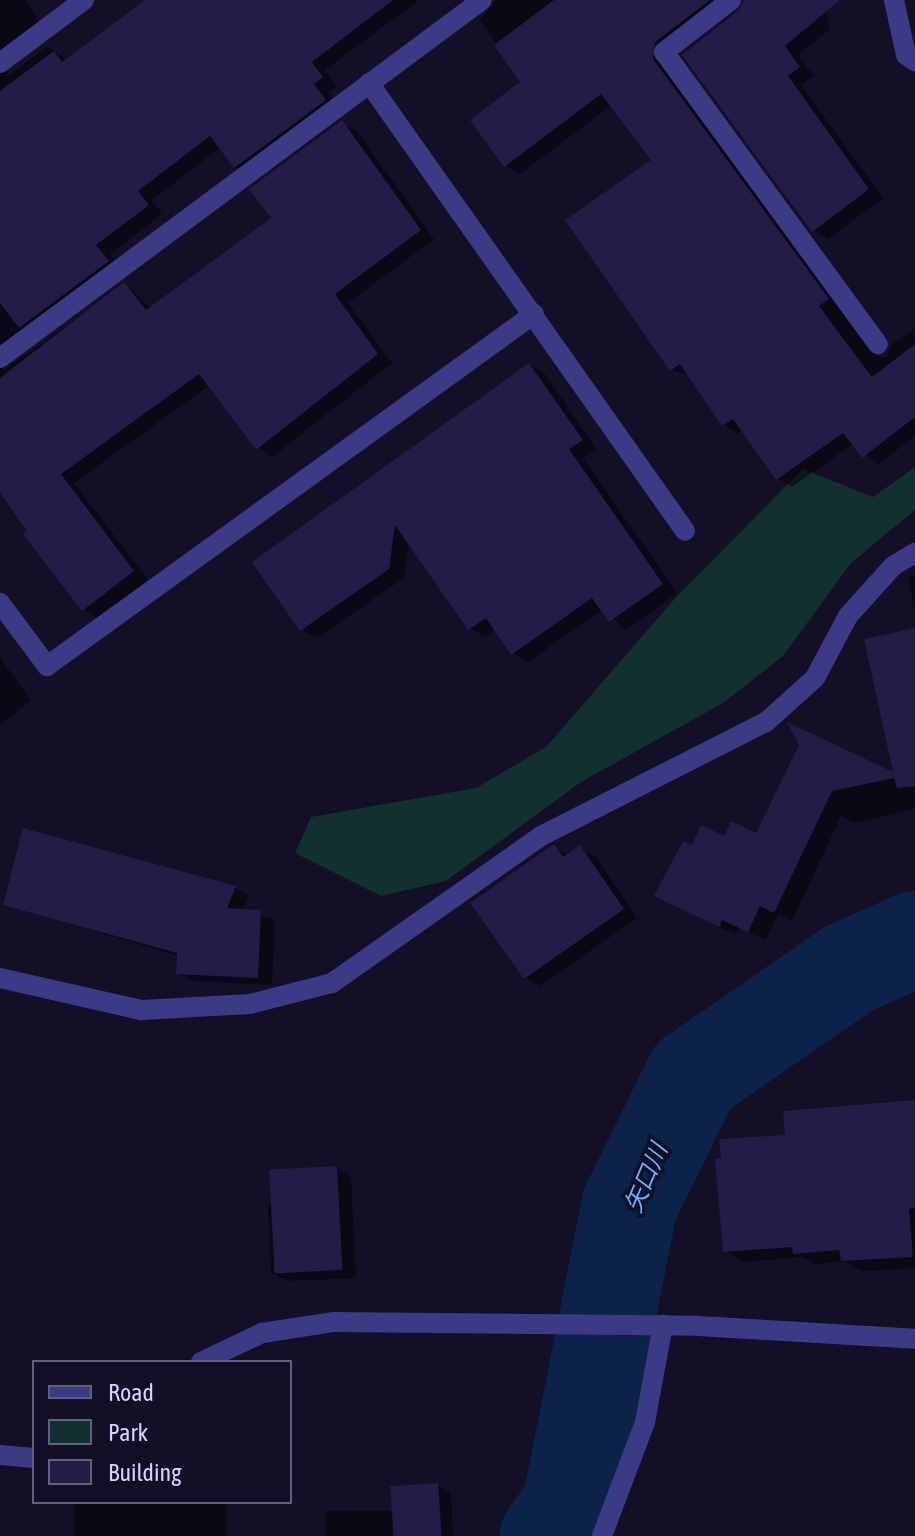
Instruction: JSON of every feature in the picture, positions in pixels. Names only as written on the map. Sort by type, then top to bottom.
[{"type":"street","points":[[0,63],[84,0]]},
{"type":"street","points":[[0,358],[482,0]]},
{"type":"street","points":[[731,0],[664,52],[878,344]]},
{"type":"street","points":[[894,0],[906,55],[915,61]]},
{"type":"street","points":[[369,83],[685,531]]},
{"type":"street","points":[[0,603],[47,666],[534,314]]},
{"type":"street","points":[[0,978],[141,1010],[250,1004],[332,983],[541,836],[766,722],[815,678],[848,616],[893,566],[915,553]]},
{"type":"street","points":[[205,1360],[262,1333],[334,1322],[654,1326],[915,1339]]},
{"type":"street","points":[[602,1536],[645,1422],[654,1326]]},
{"type":"street","points":[[0,1455],[32,1458]]},
{"type":"green space","points":[[915,467],[915,510],[851,563],[783,656],[723,703],[581,782],[446,881],[381,896],[295,853],[311,817],[476,788],[546,747],[678,595],[803,469],[873,497]]},
{"type":"building","points":[[145,0],[393,0],[312,62],[323,77],[314,84],[326,100],[234,168],[210,136],[138,191],[149,205],[96,245],[109,261],[19,328],[0,303],[0,91],[54,51],[62,62]]},
{"type":"building","points":[[554,0],[710,0],[655,42],[653,59],[829,299],[819,306],[872,377],[915,344],[915,417],[862,458],[843,433],[776,480],[733,419],[722,426],[680,364],[670,371],[565,220],[651,160],[601,94],[504,167],[470,120],[520,82],[494,45]]},
{"type":"building","points":[[744,0],[840,0],[785,46],[800,67],[788,76],[869,189],[812,232],[682,55],[739,10]]},
{"type":"building","points":[[342,120],[421,230],[335,294],[378,354],[256,450],[199,374],[61,474],[134,571],[82,611],[23,534],[27,531],[0,493],[0,378],[124,282],[146,310],[271,218],[249,189]]},
{"type":"building","points":[[529,363],[583,440],[569,449],[663,584],[609,622],[592,598],[511,655],[486,618],[468,630],[395,525],[389,569],[300,631],[252,562]]},
{"type":"building","points":[[915,628],[915,786],[897,788],[894,778],[832,791],[774,913],[760,906],[748,932],[722,920],[719,927],[654,896],[683,841],[692,845],[701,825],[724,836],[731,821],[756,833],[799,745],[787,722],[893,772],[864,639]]},
{"type":"building","points":[[23,828],[236,886],[227,908],[261,910],[258,978],[176,974],[177,953],[3,905]]},
{"type":"building","points":[[554,844],[563,857],[580,845],[624,909],[524,979],[470,903]]},
{"type":"building","points":[[915,1100],[915,1208],[909,1209],[913,1257],[841,1261],[839,1250],[793,1254],[792,1247],[723,1252],[715,1159],[721,1159],[719,1139],[785,1135],[783,1111]]},
{"type":"building","points":[[337,1166],[342,1270],[275,1273],[269,1170]]},
{"type":"building","points":[[438,1483],[442,1536],[394,1536],[390,1486]]},
{"type":"waterway","name":"矢口川","points":[[548,1536],[570,1506],[630,1204],[693,1076],[848,969],[915,939]]}]
